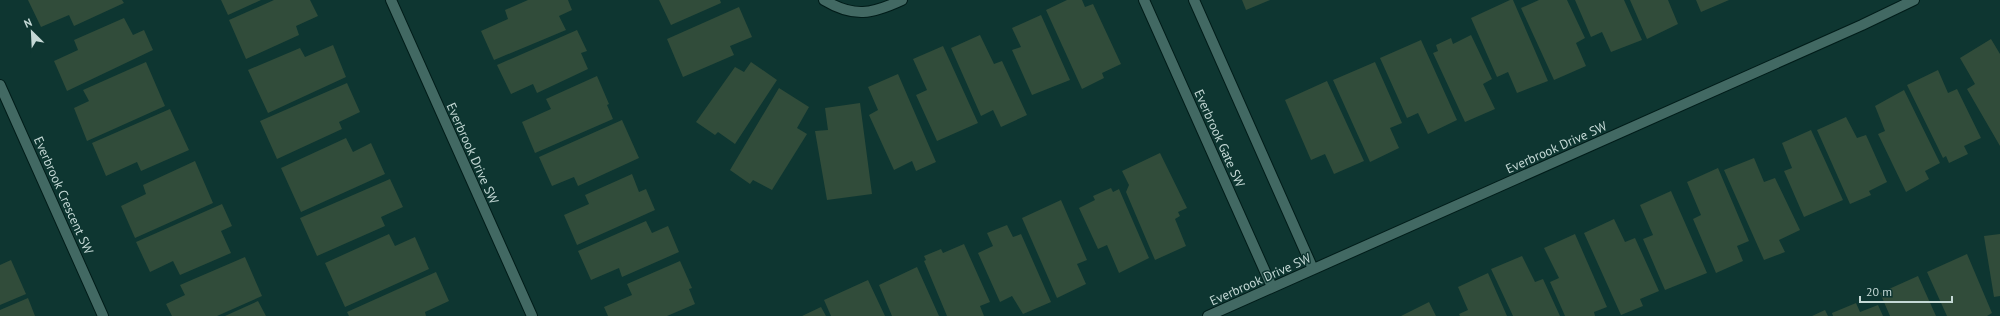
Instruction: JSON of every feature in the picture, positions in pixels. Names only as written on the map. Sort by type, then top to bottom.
[{"type":"street","name":"Everbrook Drive SW","points":[[390,0],[532,316]]},
{"type":"street","points":[[824,0],[836,8],[865,13],[883,9],[902,0]]},
{"type":"street","name":"Everbrook Gate SW","points":[[1144,0],[1272,287]]},
{"type":"street","points":[[1194,0],[1313,269]]},
{"type":"street","name":"Everbrook Drive SW","points":[[1208,316],[1914,0]]},
{"type":"street","name":"Everbrook Crescent SW","points":[[0,85],[103,316]]},
{"type":"building","points":[[28,0],[122,0],[124,3],[74,26],[69,15],[41,27]]},
{"type":"building","points":[[221,0],[261,0],[228,15]]},
{"type":"building","points":[[274,0],[310,0],[318,16],[296,26],[299,35],[246,59],[229,20]]},
{"type":"building","points":[[528,0],[568,0],[572,10],[559,16],[566,30],[494,60],[481,31],[508,19],[505,10]]},
{"type":"building","points":[[659,0],[720,0],[721,3],[671,25]]},
{"type":"building","points":[[1067,0],[1082,0],[1085,7],[1093,4],[1121,64],[1102,73],[1104,78],[1082,89],[1046,10]]},
{"type":"building","points":[[1242,0],[1270,0],[1246,10]]},
{"type":"building","points":[[1513,0],[1548,81],[1517,93],[1508,72],[1497,77],[1471,18]]},
{"type":"building","points":[[1539,0],[1567,0],[1585,38],[1576,43],[1586,66],[1554,80],[1521,8]]},
{"type":"building","points":[[1575,0],[1624,0],[1642,40],[1611,52],[1602,32],[1591,37]]},
{"type":"building","points":[[1630,0],[1668,0],[1678,24],[1647,39]]},
{"type":"building","points":[[1696,0],[1729,0],[1701,12]]},
{"type":"building","points":[[739,7],[752,37],[730,46],[734,55],[683,77],[667,39]]},
{"type":"building","points":[[1041,15],[1070,80],[1032,95],[1012,50],[1021,47],[1012,28]]},
{"type":"building","points":[[124,18],[133,35],[144,30],[153,50],[67,91],[54,61],[78,50],[74,40]]},
{"type":"building","points":[[577,30],[587,51],[581,53],[588,69],[537,93],[533,84],[511,94],[497,65]]},
{"type":"building","points":[[980,35],[994,64],[1002,61],[1027,115],[1001,127],[993,110],[981,116],[951,48]]},
{"type":"building","points":[[1471,35],[1492,79],[1483,84],[1495,109],[1465,122],[1433,53],[1438,51],[1436,45],[1451,38],[1453,44]]},
{"type":"building","points":[[1991,39],[2000,54],[2000,146],[1967,89],[1975,84],[1960,58]]},
{"type":"building","points":[[1421,40],[1457,120],[1428,134],[1418,113],[1407,118],[1380,58]]},
{"type":"building","points":[[333,45],[346,77],[268,113],[248,70],[300,48],[305,57]]},
{"type":"building","points":[[943,46],[978,123],[937,141],[916,95],[927,90],[913,59]]},
{"type":"building","points":[[146,62],[165,106],[87,141],[74,108],[89,101],[83,90]]},
{"type":"building","points":[[751,62],[777,80],[735,144],[718,132],[715,135],[696,122],[735,67],[744,72]]},
{"type":"building","points":[[1375,62],[1402,123],[1390,128],[1399,148],[1370,162],[1333,80]]},
{"type":"building","points":[[1938,70],[1948,93],[1957,89],[1981,138],[1964,146],[1968,154],[1949,163],[1946,156],[1943,158],[1907,85]]},
{"type":"building","points":[[898,74],[936,162],[916,171],[912,161],[894,170],[869,115],[878,110],[868,87]]},
{"type":"building","points":[[597,76],[609,104],[607,105],[613,119],[535,153],[522,122],[551,109],[546,99]]},
{"type":"building","points":[[1327,81],[1364,161],[1334,174],[1325,154],[1311,160],[1285,100]]},
{"type":"building","points":[[347,83],[360,112],[339,122],[342,129],[277,159],[260,121]]},
{"type":"building","points":[[779,88],[809,107],[797,128],[807,134],[772,190],[753,180],[750,184],[730,170]]},
{"type":"building","points":[[1904,90],[1940,163],[1925,171],[1929,179],[1906,192],[1878,134],[1885,131],[1875,106]]},
{"type":"building","points":[[860,103],[872,194],[827,200],[815,131],[828,130],[825,108]]},
{"type":"building","points":[[170,109],[189,150],[141,171],[137,162],[106,176],[92,143]]},
{"type":"building","points":[[1846,117],[1857,138],[1866,135],[1887,182],[1869,191],[1871,195],[1850,204],[1817,130]]},
{"type":"building","points":[[622,120],[639,158],[578,186],[574,177],[552,186],[539,157]]},
{"type":"building","points":[[1811,130],[1843,200],[1804,217],[1784,171],[1792,168],[1782,143]]},
{"type":"building","points":[[346,138],[353,152],[371,143],[385,174],[301,212],[281,168]]},
{"type":"building","points":[[1160,153],[1187,208],[1178,212],[1180,216],[1175,219],[1186,246],[1155,260],[1126,192],[1129,185],[1122,171]]},
{"type":"building","points":[[1754,158],[1764,182],[1775,178],[1800,230],[1779,240],[1785,252],[1764,260],[1724,170]]},
{"type":"building","points":[[195,161],[213,203],[135,238],[121,206],[146,194],[143,185]]},
{"type":"building","points":[[1718,168],[1749,241],[1737,246],[1743,261],[1716,273],[1693,219],[1701,215],[1687,182]]},
{"type":"building","points":[[632,174],[639,192],[646,189],[655,210],[577,245],[564,215],[589,204],[585,195]]},
{"type":"building","points":[[390,179],[403,207],[381,217],[385,226],[317,256],[300,218]]},
{"type":"building","points":[[1111,188],[1113,192],[1119,189],[1149,258],[1119,273],[1107,245],[1098,249],[1079,208],[1095,200],[1093,196]]},
{"type":"building","points":[[1671,191],[1707,273],[1665,290],[1643,239],[1653,235],[1640,205]]},
{"type":"building","points":[[1061,200],[1087,260],[1077,264],[1086,284],[1057,298],[1022,218]]},
{"type":"building","points":[[222,204],[232,226],[221,231],[231,253],[180,275],[173,261],[150,272],[136,242]]},
{"type":"building","points":[[1614,219],[1625,242],[1635,238],[1659,291],[1640,299],[1643,306],[1621,315],[1584,233]]},
{"type":"building","points":[[646,221],[652,233],[668,226],[679,252],[622,277],[619,268],[591,280],[578,251]]},
{"type":"building","points":[[1007,225],[1013,237],[1021,234],[1051,302],[1023,314],[1012,296],[1000,302],[978,253],[993,246],[987,233]]},
{"type":"building","points":[[389,234],[395,246],[415,237],[429,269],[345,307],[325,263]]},
{"type":"building","points":[[1575,234],[1607,307],[1594,312],[1595,316],[1565,316],[1550,282],[1559,278],[1544,248]]},
{"type":"building","points":[[2000,234],[2000,296],[1994,297],[1984,236]]},
{"type":"building","points":[[964,244],[990,302],[980,306],[984,316],[947,316],[924,261],[926,260],[924,256],[941,249],[943,253]]},
{"type":"building","points":[[1967,254],[1992,313],[1987,316],[1947,316],[1927,272]]},
{"type":"building","points":[[1522,256],[1535,282],[1543,279],[1560,316],[1513,316],[1491,269]]},
{"type":"building","points":[[245,257],[262,296],[217,316],[172,316],[166,304],[185,295],[180,285]]},
{"type":"building","points":[[11,260],[26,294],[0,305],[0,265]]},
{"type":"building","points":[[680,261],[692,288],[689,289],[695,304],[667,316],[608,316],[604,307],[632,295],[627,284]]},
{"type":"building","points":[[917,267],[939,316],[892,316],[879,285]]},
{"type":"building","points":[[436,272],[449,301],[425,312],[426,316],[349,316],[347,312]]},
{"type":"building","points":[[1488,273],[1507,316],[1460,316],[1459,314],[1468,310],[1458,287]]},
{"type":"building","points":[[1918,276],[1936,316],[1890,316],[1880,293]]},
{"type":"building","points":[[868,280],[885,316],[831,316],[824,300]]},
{"type":"building","points":[[28,298],[35,316],[0,316],[0,310]]},
{"type":"building","points":[[258,301],[266,316],[225,316]]},
{"type":"building","points":[[1429,302],[1436,316],[1401,316]]},
{"type":"building","points":[[1856,303],[1860,312],[1878,305],[1883,316],[1833,316],[1832,313]]},
{"type":"building","points":[[821,307],[826,316],[802,316]]},
{"type":"building","points":[[1825,310],[1828,316],[1812,316]]}]
